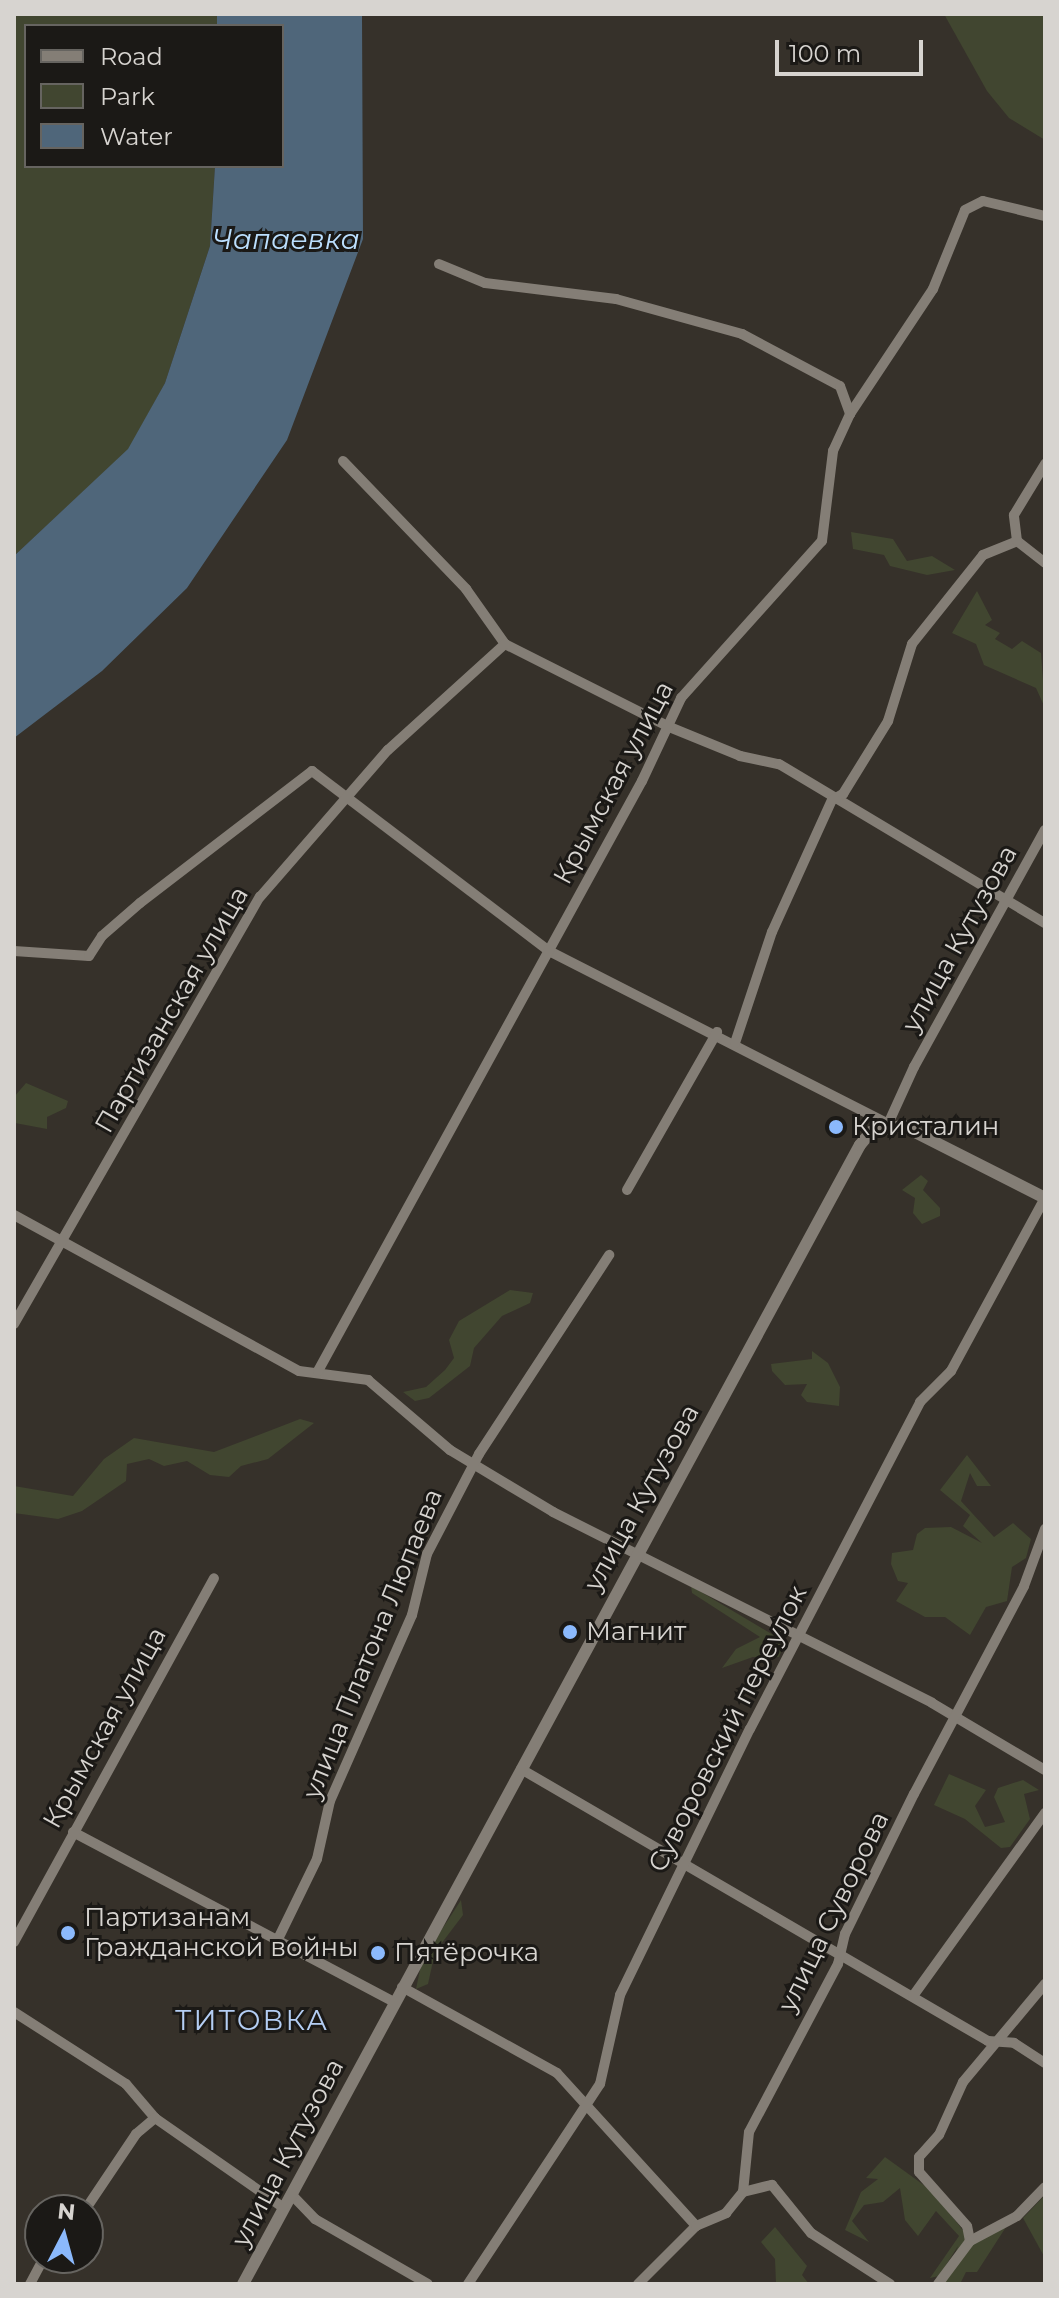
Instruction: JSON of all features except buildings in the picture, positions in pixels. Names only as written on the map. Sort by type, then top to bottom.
[{"type":"street","name":"Крымская улица","points":[[318,1371],[549,951],[667,726],[710,662],[822,541],[829,467],[850,414],[933,289],[965,210],[983,201],[1045,216]]},
{"type":"street","points":[[439,264],[485,283],[616,299],[742,334],[840,386],[850,414]]},
{"type":"street","points":[[343,461],[466,589],[505,644],[667,726],[740,756],[779,764],[832,800],[1045,923]]},
{"type":"street","points":[[1045,464],[1014,515],[1017,541],[1045,563]]},
{"type":"street","points":[[735,1043],[772,932],[832,800],[843,794],[888,721],[912,644],[983,555],[1017,541]]},
{"type":"street","name":"Партизанская улица","points":[[14,1324],[260,897],[350,800],[428,709],[505,644]]},
{"type":"street","name":"Партизанская улица","points":[[14,951],[89,956],[102,936],[140,903],[312,771],[350,800]]},
{"type":"street","points":[[350,800],[549,951],[717,1032],[888,1124],[1045,1198]]},
{"type":"street","name":"улица Кутузова","points":[[243,2284],[635,1555],[860,1145],[888,1124],[1045,830]]},
{"type":"street","points":[[627,1190],[717,1032]]},
{"type":"street","name":"Суворовский переулок","points":[[468,2284],[583,2101],[600,2084],[612,2017],[797,1637],[920,1402],[951,1371],[1045,1198]]},
{"type":"street","points":[[14,1215],[243,1344],[299,1371],[318,1371],[368,1380],[474,1465],[635,1555],[957,1717],[1045,1770]]},
{"type":"street","name":"улица Платона Люпаева","points":[[278,1939],[317,1859],[330,1801],[350,1752],[399,1649],[426,1575],[427,1554],[474,1465],[609,1255]]},
{"type":"street","name":"улица Суворова","points":[[743,2192],[749,2132],[841,1955],[862,1899],[1024,1586],[1045,1529]]},
{"type":"street","name":"Крымская улица","points":[[14,1942],[214,1578]]},
{"type":"street","points":[[521,1769],[913,1996],[997,2040],[1014,2043],[1045,2063]]},
{"type":"street","points":[[913,1996],[1045,1813]]},
{"type":"street","points":[[73,1832],[394,2002]]},
{"type":"street","points":[[970,2241],[967,2226],[919,2172],[919,2157],[939,2135],[963,2082],[1045,1984]]},
{"type":"street","points":[[402,1987],[530,2053],[583,2101],[696,2226]]},
{"type":"street","points":[[14,2012],[126,2084],[155,2118],[284,2208]]},
{"type":"street","points":[[96,2194],[136,2134],[155,2118]]},
{"type":"street","points":[[638,2284],[696,2226],[726,2213],[743,2192],[772,2185],[811,2233],[890,2284]]},
{"type":"street","points":[[938,2284],[970,2241],[1017,2216],[1045,2187]]},
{"type":"street","points":[[291,2194],[315,2219],[428,2284]]},
{"type":"green space","points":[[14,14],[217,14],[217,24],[24,24],[24,168],[215,168],[210,246],[165,383],[129,449],[14,556]]},
{"type":"green space","points":[[944,14],[1045,14],[1045,140],[1009,118],[987,91]]},
{"type":"green space","points":[[851,532],[893,539],[907,561],[932,556],[955,570],[927,575],[890,566],[884,555],[853,549]]},
{"type":"green space","points":[[977,591],[992,620],[985,625],[1000,633],[995,639],[1012,649],[1022,641],[1041,653],[1045,708],[1036,688],[984,665],[976,644],[952,633]]},
{"type":"green space","points":[[26,1083],[68,1101],[66,1108],[47,1117],[47,1129],[15,1123],[14,1097]]},
{"type":"green space","points":[[921,1175],[928,1181],[923,1190],[940,1208],[940,1216],[922,1224],[913,1213],[915,1198],[902,1190]]},
{"type":"green space","points":[[510,1290],[533,1293],[530,1303],[502,1316],[474,1348],[470,1366],[429,1398],[415,1401],[403,1392],[426,1387],[445,1370],[454,1358],[449,1340],[459,1321]]},
{"type":"green space","points":[[812,1351],[828,1363],[840,1387],[839,1406],[807,1402],[801,1395],[807,1384],[785,1385],[772,1371],[771,1364],[812,1359]]},
{"type":"green space","points":[[300,1419],[314,1423],[268,1459],[241,1466],[229,1477],[210,1475],[187,1461],[164,1466],[149,1459],[127,1464],[126,1481],[82,1511],[58,1519],[14,1513],[14,1486],[73,1496],[104,1459],[134,1438],[214,1452]]},
{"type":"green space","points":[[967,1455],[991,1486],[977,1486],[970,1473],[961,1501],[994,1537],[1013,1523],[1031,1539],[1026,1558],[1012,1567],[1007,1601],[986,1607],[970,1635],[945,1617],[925,1617],[896,1601],[908,1583],[898,1581],[891,1564],[892,1553],[913,1550],[917,1534],[925,1528],[951,1527],[982,1543],[963,1526],[970,1515],[940,1490]]},
{"type":"green space","points":[[691,1586],[785,1642],[779,1657],[753,1657],[722,1668],[736,1649],[760,1637],[692,1593]]},
{"type":"green space","points":[[949,1774],[986,1790],[975,1806],[985,1827],[1005,1822],[994,1797],[998,1788],[1023,1780],[1039,1790],[1024,1794],[1030,1819],[1010,1847],[1001,1848],[965,1819],[934,1805]]},
{"type":"green space","points":[[461,1900],[463,1915],[435,1952],[428,1984],[416,1989],[422,1960]]},
{"type":"green space","points":[[885,2157],[932,2191],[973,2243],[1006,2227],[977,2272],[966,2272],[960,2284],[944,2284],[958,2246],[939,2276],[930,2278],[959,2236],[936,2211],[918,2236],[905,2220],[900,2188],[883,2202],[864,2205],[852,2221],[869,2242],[845,2230],[861,2192],[878,2179],[866,2178]]},
{"type":"green space","points":[[1045,2195],[1045,2258],[1023,2218]]},
{"type":"green space","points":[[775,2227],[807,2266],[802,2275],[809,2284],[776,2284],[775,2259],[761,2242]]},
{"type":"water","name":"Чапаевка","points":[[217,14],[362,14],[363,239],[287,440],[187,588],[102,671],[14,738],[14,556],[128,449],[165,383],[210,246],[215,168],[284,168],[284,24],[217,24]]},
{"type":"place","name":"Кристалин","points":[[836,1127]]},
{"type":"place","name":"Магнит","points":[[570,1632]]},
{"type":"place","name":"Партизанам Гражданской войны","points":[[68,1933]]},
{"type":"place","name":"Пятёрочка","points":[[378,1953]]},
{"type":"district","name":"ТИТОВКА","points":[[252,2020]]}]
